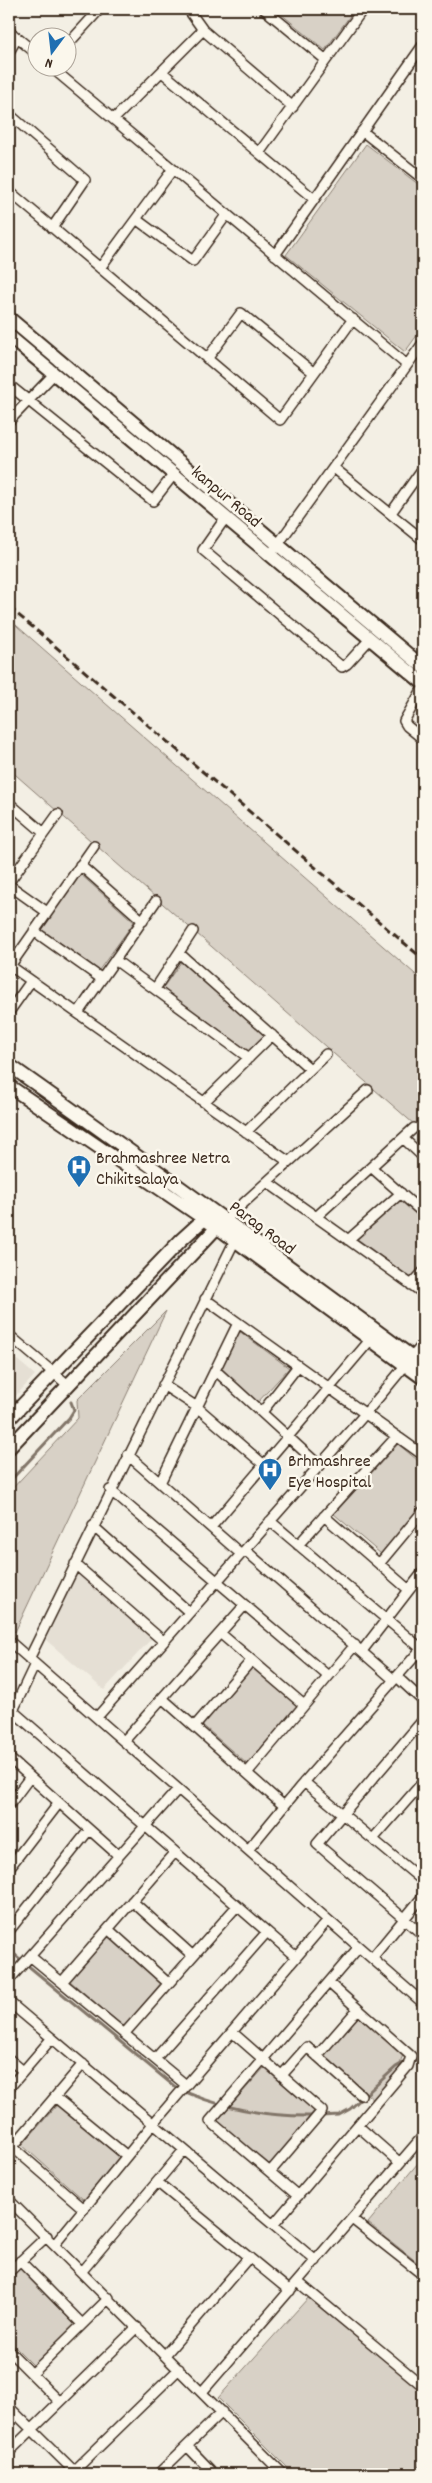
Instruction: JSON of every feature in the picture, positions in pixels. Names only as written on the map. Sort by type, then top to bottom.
[{"type":"street","points":[[78,33],[100,9]]},
{"type":"street","points":[[188,9],[203,30],[293,106]]},
{"type":"street","points":[[264,9],[326,60]]},
{"type":"street","points":[[259,153],[363,9]]},
{"type":"street","points":[[114,119],[203,30]]},
{"type":"street","points":[[9,31],[28,47]]},
{"type":"street","points":[[9,52],[17,38]]},
{"type":"street","points":[[275,254],[423,45]]},
{"type":"street","points":[[162,72],[314,199]]},
{"type":"street","points":[[64,78],[407,366]]},
{"type":"street","points":[[9,114],[85,180],[52,228]]},
{"type":"street","points":[[362,131],[423,179]]},
{"type":"street","points":[[100,268],[173,169]]},
{"type":"street","points":[[9,191],[280,420],[353,320]]},
{"type":"street","points":[[136,219],[193,260],[227,214]]},
{"type":"street","points":[[207,359],[241,313],[314,373]]},
{"type":"street","points":[[9,318],[275,550],[423,667]]},
{"type":"street","name":"kanpur Road","points":[[9,336],[226,517],[275,550],[423,683]]},
{"type":"street","points":[[275,550],[423,343]]},
{"type":"street","points":[[9,421],[54,374]]},
{"type":"street","points":[[69,387],[80,378]]},
{"type":"street","points":[[9,384],[152,501],[174,474]]},
{"type":"street","points":[[334,468],[423,540]]},
{"type":"street","points":[[391,513],[423,468]]},
{"type":"street","points":[[226,517],[203,550],[334,661],[342,667],[347,664],[371,638]]},
{"type":"street","points":[[423,688],[404,721],[407,726],[423,739]]},
{"type":"street","points":[[9,803],[44,833]]},
{"type":"street","points":[[47,912],[9,884],[58,814]]},
{"type":"street","points":[[94,846],[9,965],[289,1162]]},
{"type":"street","points":[[80,866],[143,920]]},
{"type":"street","points":[[78,1014],[156,901]]},
{"type":"street","points":[[34,931],[102,979]]},
{"type":"street","points":[[155,989],[193,931]]},
{"type":"street","points":[[179,953],[310,1069]]},
{"type":"street","points":[[115,960],[249,1058]]},
{"type":"street","points":[[9,1012],[31,981]]},
{"type":"street","points":[[204,1102],[272,1035]]},
{"type":"street","points":[[246,1132],[326,1054]]},
{"type":"street","name":"Parag Road","points":[[9,1065],[192,1194],[221,1224],[371,1339],[410,1361],[423,1365]]},
{"type":"street","name":"Parag Road","points":[[9,1086],[203,1220]]},
{"type":"street","points":[[9,1448],[221,1224],[368,1090]]},
{"type":"street","points":[[316,1217],[414,1128]]},
{"type":"street","points":[[403,1138],[423,1156]]},
{"type":"street","points":[[371,1167],[423,1213]]},
{"type":"street","points":[[267,1182],[423,1294]]},
{"type":"street","points":[[348,1240],[401,1193]]},
{"type":"street","points":[[9,1419],[203,1220],[221,1224]]},
{"type":"street","points":[[237,1236],[75,1564],[32,1661],[11,1715],[145,1826],[296,1957]]},
{"type":"street","name":"Parag Road","points":[[237,1236],[410,1361],[423,1378]]},
{"type":"street","points":[[411,1285],[423,1272]]},
{"type":"street","points":[[205,1299],[423,1455]]},
{"type":"street","points":[[160,1483],[238,1323]]},
{"type":"street","points":[[9,1334],[68,1385]]},
{"type":"street","points":[[212,1526],[327,1388],[371,1339]]},
{"type":"street","points":[[98,1716],[320,1466],[423,1344]]},
{"type":"street","points":[[262,1412],[298,1366]]},
{"type":"street","points":[[215,1370],[320,1466]]},
{"type":"street","points":[[163,1385],[197,1407],[263,1464]]},
{"type":"street","points":[[298,1545],[397,1436]]},
{"type":"street","points":[[128,1455],[423,1701]]},
{"type":"street","points":[[110,1490],[328,1676]]},
{"type":"street","points":[[380,1564],[423,1511]]},
{"type":"street","points":[[324,1516],[409,1590]]},
{"type":"street","points":[[248,1850],[304,1782],[423,1648],[270,1521]]},
{"type":"street","points":[[93,1526],[189,1612]]},
{"type":"street","points":[[75,1564],[163,1641]]},
{"type":"street","points":[[247,1773],[328,1676],[386,1618],[423,1572]]},
{"type":"street","points":[[124,1741],[244,1606]]},
{"type":"street","points":[[220,1633],[304,1705]]},
{"type":"street","points":[[9,1641],[98,1716],[178,1789],[423,2003]]},
{"type":"street","points":[[195,1726],[251,1661]]},
{"type":"street","points":[[162,1698],[284,1806]]},
{"type":"street","points":[[423,1720],[344,1815],[317,1844],[423,1935]]},
{"type":"street","points":[[9,1758],[119,1856]]},
{"type":"street","points":[[9,1805],[30,1777]]},
{"type":"street","points":[[304,1782],[423,1881]]},
{"type":"street","points":[[373,1839],[423,1782]]},
{"type":"street","points":[[9,1980],[178,1789]]},
{"type":"street","points":[[9,1868],[59,1803]]},
{"type":"street","points":[[9,1931],[89,1830]]},
{"type":"street","points":[[62,1982],[174,1852]]},
{"type":"street","points":[[372,1958],[423,1896]]},
{"type":"street","points":[[132,1901],[193,1956]]},
{"type":"street","points":[[124,2034],[237,1906]]},
{"type":"street","points":[[55,2244],[153,2124],[328,1920]]},
{"type":"street","points":[[108,1928],[168,1984]]},
{"type":"street","points":[[154,2059],[267,1932]]},
{"type":"street","points":[[298,2196],[210,2121],[359,1947]]},
{"type":"street","points":[[29,1958],[62,1982],[154,2059],[183,2089]]},
{"type":"street","points":[[273,2225],[408,2066],[411,2056],[328,1983]]},
{"type":"street","points":[[9,2002],[316,2261]]},
{"type":"street","points":[[317,2056],[358,2009]]},
{"type":"street","points":[[232,2032],[322,2111],[270,2172]]},
{"type":"street","points":[[9,2088],[52,2038]]},
{"type":"street","points":[[282,2075],[307,2047],[361,2095]]},
{"type":"street","points":[[9,2059],[23,2071]]},
{"type":"street","points":[[83,2064],[10,2147],[84,2209]]},
{"type":"street","points":[[55,2097],[127,2156]]},
{"type":"street","points":[[358,2126],[400,2163]]},
{"type":"street","points":[[202,2392],[423,2136]]},
{"type":"street","points":[[82,2271],[184,2150]]},
{"type":"street","points":[[158,2182],[290,2291]]},
{"type":"street","points":[[11,2205],[47,2236],[283,2474]]},
{"type":"street","points":[[352,2219],[423,2275]]},
{"type":"street","points":[[9,2272],[47,2236]]},
{"type":"street","points":[[165,2355],[249,2257]]},
{"type":"street","points":[[20,2261],[82,2324]]},
{"type":"street","points":[[298,2282],[423,2386]]},
{"type":"street","points":[[32,2374],[109,2298]]},
{"type":"street","points":[[9,2452],[137,2327]]},
{"type":"street","points":[[9,2351],[60,2402]]},
{"type":"street","points":[[9,2407],[72,2473],[179,2369]]},
{"type":"street","points":[[158,2474],[222,2412]]},
{"type":"street","points":[[187,2446],[214,2474]]},
{"type":"shaded area","points":[[275,9],[355,9],[325,50]]},
{"type":"shaded area","points":[[366,144],[423,188],[423,327],[405,352],[286,255]]},
{"type":"shaded area","points":[[9,619],[423,981],[423,1132],[9,769]]},
{"type":"shaded area","points":[[79,873],[134,922],[99,970],[41,929]]},
{"type":"shaded area","points":[[181,962],[265,1036],[249,1051],[162,989]]},
{"type":"shaded area","points":[[400,1199],[423,1220],[423,1264],[411,1278],[356,1238]]},
{"type":"shaded area","points":[[166,1311],[15,1632],[9,1626],[9,1492],[78,1418],[77,1400]]},
{"type":"shaded area","points":[[239,1331],[289,1368],[258,1402],[221,1369]]},
{"type":"shaded area","points":[[9,1353],[35,1375],[9,1403]]},
{"type":"shaded area","points":[[398,1444],[423,1465],[423,1503],[381,1554],[334,1514]]},
{"type":"shaded area","points":[[77,1571],[152,1638],[104,1690],[46,1640]]},
{"type":"shaded area","points":[[250,1664],[298,1706],[247,1764],[199,1722]]},
{"type":"shaded area","points":[[108,1936],[162,1982],[124,2027],[70,1981]]},
{"type":"shaded area","points":[[356,2014],[403,2054],[398,2072],[374,2100],[320,2055]]},
{"type":"shaded area","points":[[264,2068],[314,2111],[270,2165],[217,2121]]},
{"type":"shaded area","points":[[58,2104],[119,2157],[84,2200],[22,2145]]},
{"type":"shaded area","points":[[423,2157],[423,2267],[368,2223]]},
{"type":"shaded area","points":[[19,2268],[76,2326],[34,2366],[9,2341],[9,2279]]},
{"type":"shaded area","points":[[308,2298],[423,2392],[423,2462],[411,2474],[294,2474],[218,2398]]},
{"type":"waterway","points":[[9,1482],[69,1418],[74,1410],[71,1402]]},
{"type":"waterway","points":[[9,1950],[174,2086],[190,2094],[242,2110],[279,2115],[314,2116]]},
{"type":"waterway","points":[[321,2116],[339,2115],[350,2109],[396,2067],[403,2063],[423,2060]]},
{"type":"railway","points":[[9,607],[423,959]]},
{"type":"place","name":"Brahmashree Netra Chikitsalaya","points":[[79,1188]]},
{"type":"place","name":"Brhmashree Eye Hospital","points":[[270,1491]]}]
